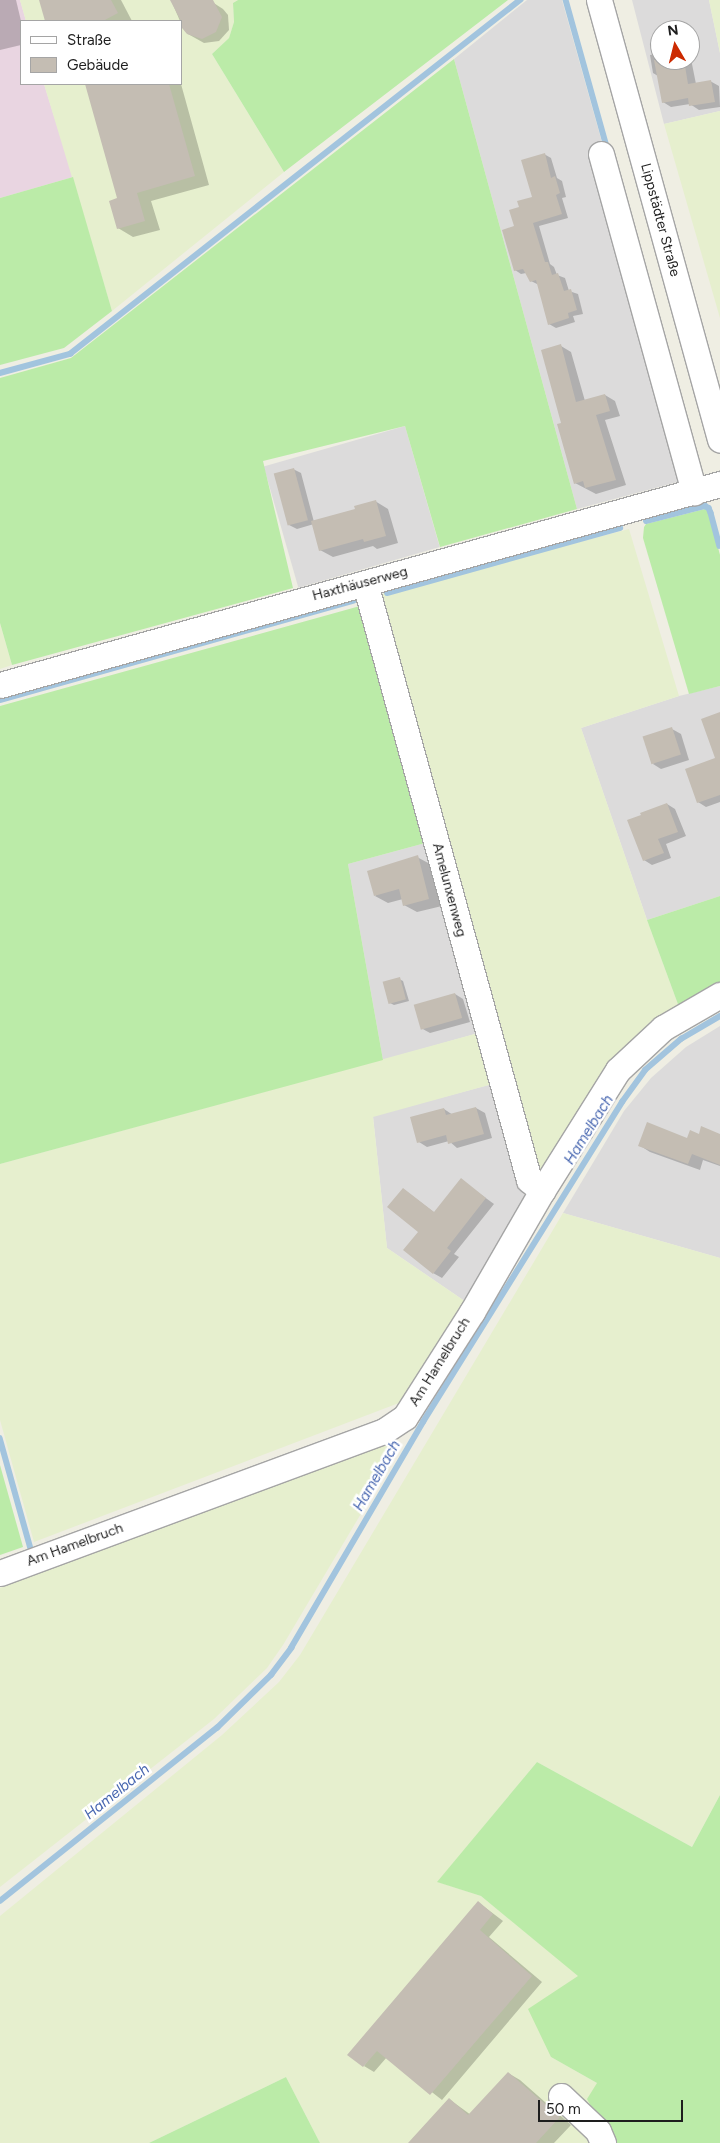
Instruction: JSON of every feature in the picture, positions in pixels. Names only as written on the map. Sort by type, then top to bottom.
[{"type":"street","name":"Lippstädter Straße","points":[[599,0],[720,440]]},
{"type":"street","points":[[601,154],[694,492]]},
{"type":"street","name":"Haxthäuserweg","points":[[0,685],[720,484]]},
{"type":"street","name":"Amelunxenweg","points":[[365,583],[529,1180],[542,1191]]},
{"type":"street","name":"Am Hamelbruch","points":[[0,1573],[384,1431],[405,1417],[472,1312],[542,1191],[618,1070],[663,1028],[720,995]]},
{"type":"street","points":[[561,2096],[598,2131],[603,2143]]},
{"type":"shaded area","points":[[0,0],[20,0],[26,20],[20,20],[20,85],[44,85],[73,177],[0,198]]},
{"type":"shaded area","points":[[527,0],[562,0],[696,477],[577,509],[454,59]]},
{"type":"shaded area","points":[[632,0],[709,0],[720,53],[720,111],[664,124],[650,70],[700,70],[700,20],[650,20],[650,70]]},
{"type":"shaded area","points":[[405,426],[440,547],[298,588],[264,467]]},
{"type":"shaded area","points":[[720,686],[720,896],[647,920],[581,728],[679,696]]},
{"type":"shaded area","points":[[429,842],[482,1032],[383,1060],[348,864]]},
{"type":"shaded area","points":[[720,1026],[720,1258],[563,1213],[624,1111],[651,1078],[686,1047]]},
{"type":"shaded area","points":[[496,1083],[524,1190],[525,1213],[469,1304],[387,1248],[373,1116]]},
{"type":"green space","points":[[20,0],[238,0],[233,3],[234,22],[229,38],[212,54],[284,172],[112,311],[44,85],[182,85],[182,20],[26,20]]},
{"type":"green space","points":[[238,0],[508,0],[284,172],[212,54],[229,38],[234,22],[233,3]]},
{"type":"green space","points":[[709,0],[720,0],[720,53]]},
{"type":"green space","points":[[454,59],[577,509],[440,547],[405,426],[263,461],[293,588],[12,665],[0,623],[0,378],[71,358]]},
{"type":"green space","points":[[720,111],[720,318],[664,124]]},
{"type":"green space","points":[[73,177],[112,311],[64,348],[0,365],[0,198]]},
{"type":"green space","points":[[705,509],[708,510],[720,555],[720,686],[689,694],[643,538],[646,524]]},
{"type":"green space","points":[[629,529],[679,696],[581,728],[679,1007],[545,1172],[534,1172],[378,595]]},
{"type":"green space","points":[[360,606],[429,842],[348,864],[383,1060],[0,1164],[0,706]]},
{"type":"green space","points":[[0,623],[12,665],[0,669]]},
{"type":"green space","points":[[720,896],[720,985],[679,1007],[647,920]]},
{"type":"green space","points":[[482,1032],[496,1083],[373,1117],[387,1248],[469,1304],[412,1398],[34,1542],[0,1420],[0,1164]]},
{"type":"green space","points":[[563,1213],[720,1258],[720,1795],[692,1847],[537,1762],[438,1882],[481,1896],[579,1976],[551,2057],[597,2083],[605,2129],[594,2143],[320,2143],[286,2077],[149,2143],[0,2143],[0,1916],[222,1735],[279,1682],[300,1655]]},
{"type":"green space","points":[[393,1442],[400,1448],[283,1645],[267,1668],[214,1719],[0,1887],[0,1588]]},
{"type":"green space","points":[[0,1465],[23,1547],[0,1555]]},
{"type":"green space","points":[[537,1762],[692,1847],[720,1795],[720,2143],[611,2143],[587,2099],[597,2083],[551,2057],[528,2009],[578,1976],[481,1896],[437,1882]]},
{"type":"green space","points":[[286,2077],[320,2143],[149,2143]]},
{"type":"building","points":[[39,0],[111,0],[118,13],[105,20],[45,20]]},
{"type":"building","points":[[170,0],[213,0],[222,17],[216,32],[202,39],[187,34],[182,28],[180,20]]},
{"type":"building","points":[[656,70],[686,70],[688,84],[711,80],[715,102],[689,106],[688,98],[662,103]]},
{"type":"building","points":[[85,85],[169,85],[195,176],[137,193],[145,221],[117,229],[109,201],[117,198]]},
{"type":"building","points":[[545,153],[551,178],[555,176],[560,193],[556,195],[562,214],[533,223],[545,262],[548,262],[552,275],[558,273],[564,291],[571,289],[577,310],[568,313],[569,318],[548,325],[536,280],[530,282],[523,269],[514,271],[502,230],[514,226],[509,210],[519,207],[517,201],[532,197],[521,160]]},
{"type":"building","points":[[561,344],[576,402],[605,394],[610,411],[596,415],[616,480],[585,488],[583,481],[574,484],[557,424],[561,423],[541,350]]},
{"type":"building","points":[[294,468],[308,520],[288,526],[274,473]]},
{"type":"building","points":[[376,500],[386,536],[364,542],[363,539],[319,551],[311,521],[355,509],[354,506]]},
{"type":"building","points":[[720,712],[720,795],[697,803],[685,769],[715,758],[701,719]]},
{"type":"building","points":[[672,727],[681,755],[651,764],[643,737]]},
{"type":"building","points":[[667,803],[678,832],[658,839],[664,853],[643,861],[627,820]]},
{"type":"building","points":[[418,855],[429,899],[403,906],[399,889],[374,896],[367,871]]},
{"type":"building","points":[[400,977],[406,999],[389,1004],[383,982]]},
{"type":"building","points":[[455,993],[462,1018],[421,1030],[414,1005]]},
{"type":"building","points":[[476,1107],[484,1134],[448,1144],[446,1135],[417,1143],[410,1117],[444,1108],[446,1115]]},
{"type":"building","points":[[647,1122],[687,1138],[690,1130],[699,1134],[701,1126],[720,1134],[720,1165],[692,1154],[688,1164],[638,1146]]},
{"type":"building","points":[[461,1178],[486,1198],[447,1248],[451,1251],[433,1274],[403,1250],[418,1232],[387,1207],[403,1188],[434,1212]]},
{"type":"building","points":[[478,1901],[493,1914],[480,1930],[532,1976],[430,2095],[377,2051],[363,2067],[347,2055]]},
{"type":"building","points":[[508,2072],[560,2117],[536,2143],[408,2143],[449,2098],[468,2115]]},
{"type":"waterway","points":[[0,373],[70,354],[520,0]]},
{"type":"waterway","points":[[566,0],[608,150]]},
{"type":"waterway","points":[[646,521],[705,506],[709,508],[711,513],[720,546]]},
{"type":"waterway","points":[[387,593],[620,528]]},
{"type":"waterway","points":[[0,700],[353,601]]},
{"type":"waterway","name":"Hamelbach","points":[[0,1901],[217,1728],[271,1675],[291,1648],[423,1422],[622,1102],[645,1070],[681,1039],[720,1016]]},
{"type":"waterway","points":[[0,1438],[31,1549]]}]
